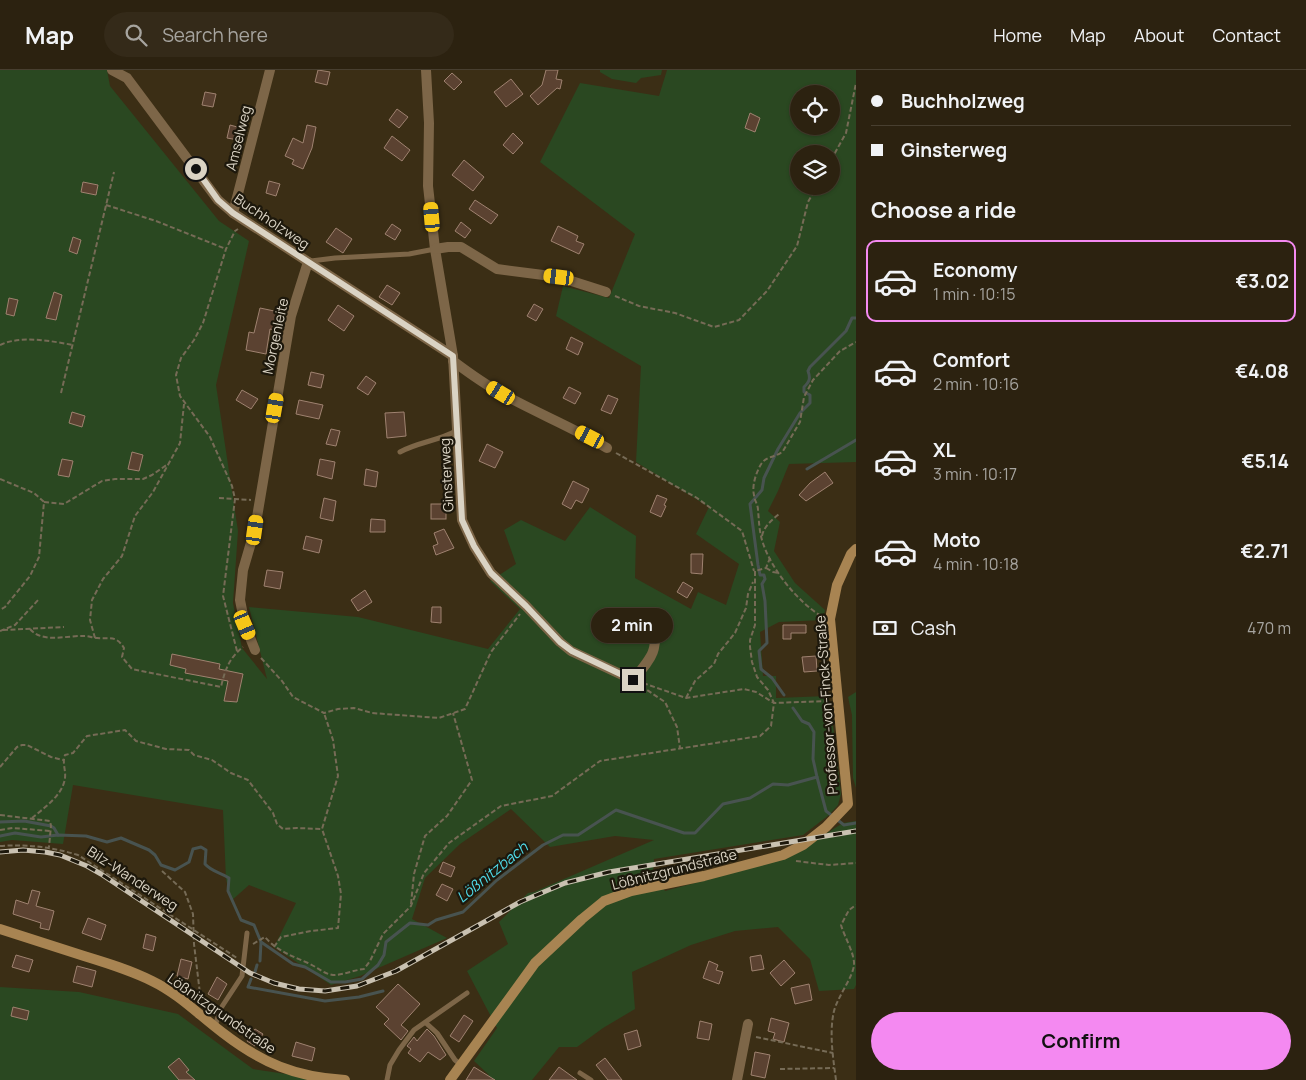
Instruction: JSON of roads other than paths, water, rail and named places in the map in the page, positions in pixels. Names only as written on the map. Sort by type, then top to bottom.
[{"type":"street","name":"Buchholzweg","points":[[112,70],[125,74],[218,200],[233,213],[453,358],[474,377],[501,393],[590,437],[607,448]]},
{"type":"street","name":"Amselweg","points":[[233,213],[270,70]]},
{"type":"street","name":"Ginsterweg","points":[[426,70],[429,123],[428,186],[435,249],[453,358],[462,520],[474,546],[491,573],[560,642],[572,651],[633,680],[653,656],[656,636],[655,619]]},
{"type":"street","points":[[435,249],[461,247],[497,269],[559,277],[606,292]]},
{"type":"street","name":"Morgenleite","points":[[255,650],[245,625],[240,600],[243,570],[255,530],[258,501],[291,316],[308,262]]},
{"type":"street","name":"Professor-von-Finck-Straße","points":[[852,801],[837,700],[830,619],[837,585],[851,554],[856,549]]},
{"type":"street","name":"Lößnitzgrundstraße","points":[[450,1080],[535,963],[604,901],[631,891],[704,876],[783,855],[803,845],[826,827],[852,801]]},
{"type":"street","name":"Lößnitzgrundstraße","points":[[0,929],[123,968],[152,981],[174,993],[250,1053],[271,1064],[298,1073],[343,1080]]},
{"type":"street","points":[[737,1080],[748,1024]]},
{"type":"lane","points":[[308,262],[335,258],[409,254],[435,249]]},
{"type":"lane","points":[[400,452],[419,443],[457,431]]},
{"type":"lane","points":[[215,1026],[221,1008],[242,976],[247,933]]},
{"type":"lane","points":[[387,1080],[390,1065],[414,1030],[467,993]]},
{"type":"lane","points":[[426,1023],[461,1065]]},
{"type":"lane","points":[[580,1073],[591,1080]]},
{"type":"waterway","points":[[784,695],[772,678],[761,669],[759,651],[767,643],[765,601],[762,584],[765,579],[764,575],[760,575],[750,504],[762,490],[764,478],[778,449],[800,413],[810,403],[810,395],[804,392],[804,387],[809,380],[808,371],[810,367],[846,331],[852,318],[856,318]]},
{"type":"waterway","points":[[807,469],[856,440]]},
{"type":"waterway","points":[[793,708],[802,721],[809,724],[814,732],[813,759],[817,777]]},
{"type":"waterway","name":"Lößnitzbach","points":[[0,836],[15,833],[41,837],[58,835],[86,836],[107,842],[121,838],[149,850],[155,855],[161,865],[175,870],[189,862],[193,849],[201,847],[206,850],[205,864],[210,869],[229,878],[228,891],[241,920],[254,925],[261,942],[293,964],[305,967],[331,982],[345,982],[362,979],[378,965],[384,955],[386,942],[410,923],[428,925],[436,920],[463,912],[497,880],[543,845],[563,835],[578,835],[616,810],[684,833],[695,833],[723,804],[750,798],[773,784],[788,785],[817,777],[826,811],[844,825],[856,823]]},
{"type":"waterway","points":[[0,822],[24,821],[51,826],[58,835]]},
{"type":"waterway","points":[[260,961],[261,942]]},
{"type":"waterway","points":[[255,972],[257,965]]},
{"type":"waterway","points":[[251,979],[248,987],[325,1001],[359,997],[383,991]]},
{"type":"railway","points":[[0,852],[23,850],[45,852],[60,855],[87,866],[250,973],[274,983],[299,989],[325,991],[357,986],[396,971],[520,902],[565,883],[609,872],[856,831]]}]
